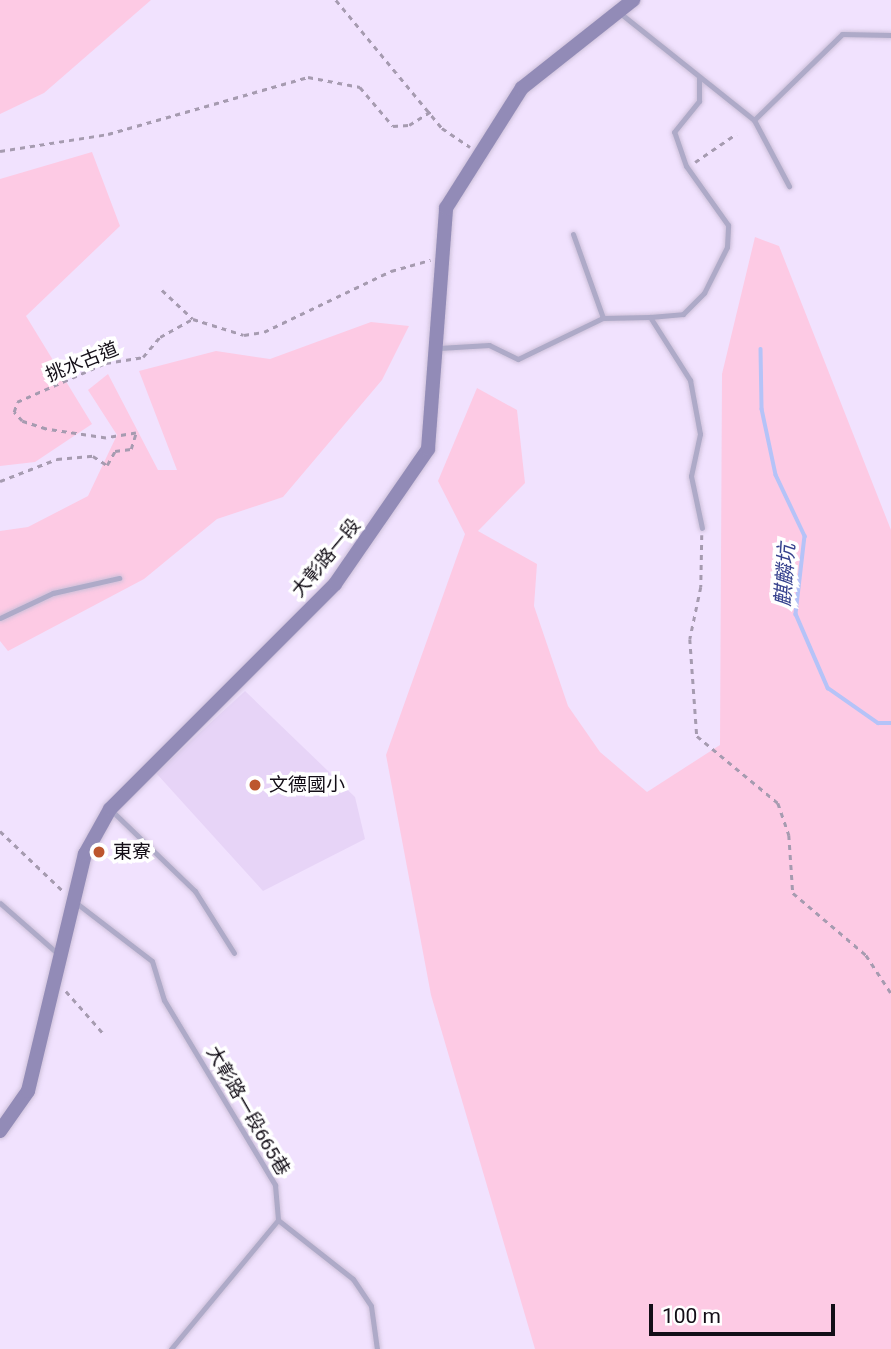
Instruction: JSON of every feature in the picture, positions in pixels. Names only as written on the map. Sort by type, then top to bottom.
[{"type":"main road","name":"大彰路一段","points":[[0,1131],[29,1091],[85,854],[110,809],[335,584],[405,490],[433,429],[439,348],[437,259],[446,208],[522,88],[621,13],[633,0]]},
{"type":"lane","points":[[621,13],[754,120],[789,186]]},
{"type":"lane","points":[[754,120],[842,34],[891,36]]},
{"type":"lane","points":[[439,348],[489,345],[518,359],[603,318],[683,314],[704,293],[727,247],[728,225],[686,166],[674,132],[699,101],[699,77]]},
{"type":"lane","points":[[573,234],[603,318]]},
{"type":"lane","points":[[650,317],[690,380],[700,434],[691,477],[702,528]]},
{"type":"lane","points":[[0,618],[53,593],[119,578]]},
{"type":"lane","points":[[110,809],[195,891],[233,953]]},
{"type":"lane","name":"大彰路一段665巷","points":[[73,900],[152,961],[164,1000],[275,1185],[278,1220]]},
{"type":"lane","points":[[0,903],[60,955]]},
{"type":"lane","points":[[171,1349],[278,1220],[353,1279],[371,1307],[377,1349]]},
{"type":"path","points":[[336,0],[431,111],[442,128],[479,153]]},
{"type":"path","points":[[0,151],[108,134],[308,77],[360,87],[393,126],[409,125],[431,111]]},
{"type":"path","points":[[686,166],[736,134]]},
{"type":"path","points":[[162,290],[193,319],[244,335],[264,332],[391,271],[437,259]]},
{"type":"path","name":"挑水古道","points":[[0,481],[57,459],[93,456],[107,465],[115,451],[131,449],[136,433],[106,438],[46,429],[22,421],[14,412],[17,402],[106,363],[143,357],[160,337],[193,319]]},
{"type":"path","points":[[702,528],[701,587],[690,639],[697,736],[778,803],[789,835],[793,893],[866,955],[891,993]]},
{"type":"path","points":[[0,831],[73,900]]},
{"type":"path","points":[[54,978],[103,1033]]},
{"type":"shaded area","points":[[0,0],[151,0],[44,93],[0,114]]},
{"type":"shaded area","points":[[92,152],[120,226],[26,316],[92,424],[35,462],[0,466],[0,179]]},
{"type":"shaded area","points":[[755,237],[779,246],[891,530],[891,1349],[535,1349],[431,995],[386,755],[465,534],[438,481],[477,388],[517,410],[525,483],[478,531],[537,564],[534,606],[568,706],[600,752],[647,792],[720,745],[722,374]]},
{"type":"shaded area","points":[[371,322],[409,326],[382,380],[283,497],[217,519],[144,579],[8,651],[0,641],[0,531],[28,527],[88,496],[117,435],[88,390],[108,374],[158,470],[177,470],[139,371],[216,351],[270,359]]},
{"type":"shaded area","name":"文德國小","points":[[245,691],[355,797],[365,839],[263,891],[156,773]]},
{"type":"waterway","name":"麒麟坑","points":[[761,349],[762,409],[776,475],[805,536],[796,614],[828,688],[878,723],[891,723]]},
{"type":"place","name":"文德國小","points":[[255,785]]},
{"type":"place","name":"東寮","points":[[99,852]]}]
